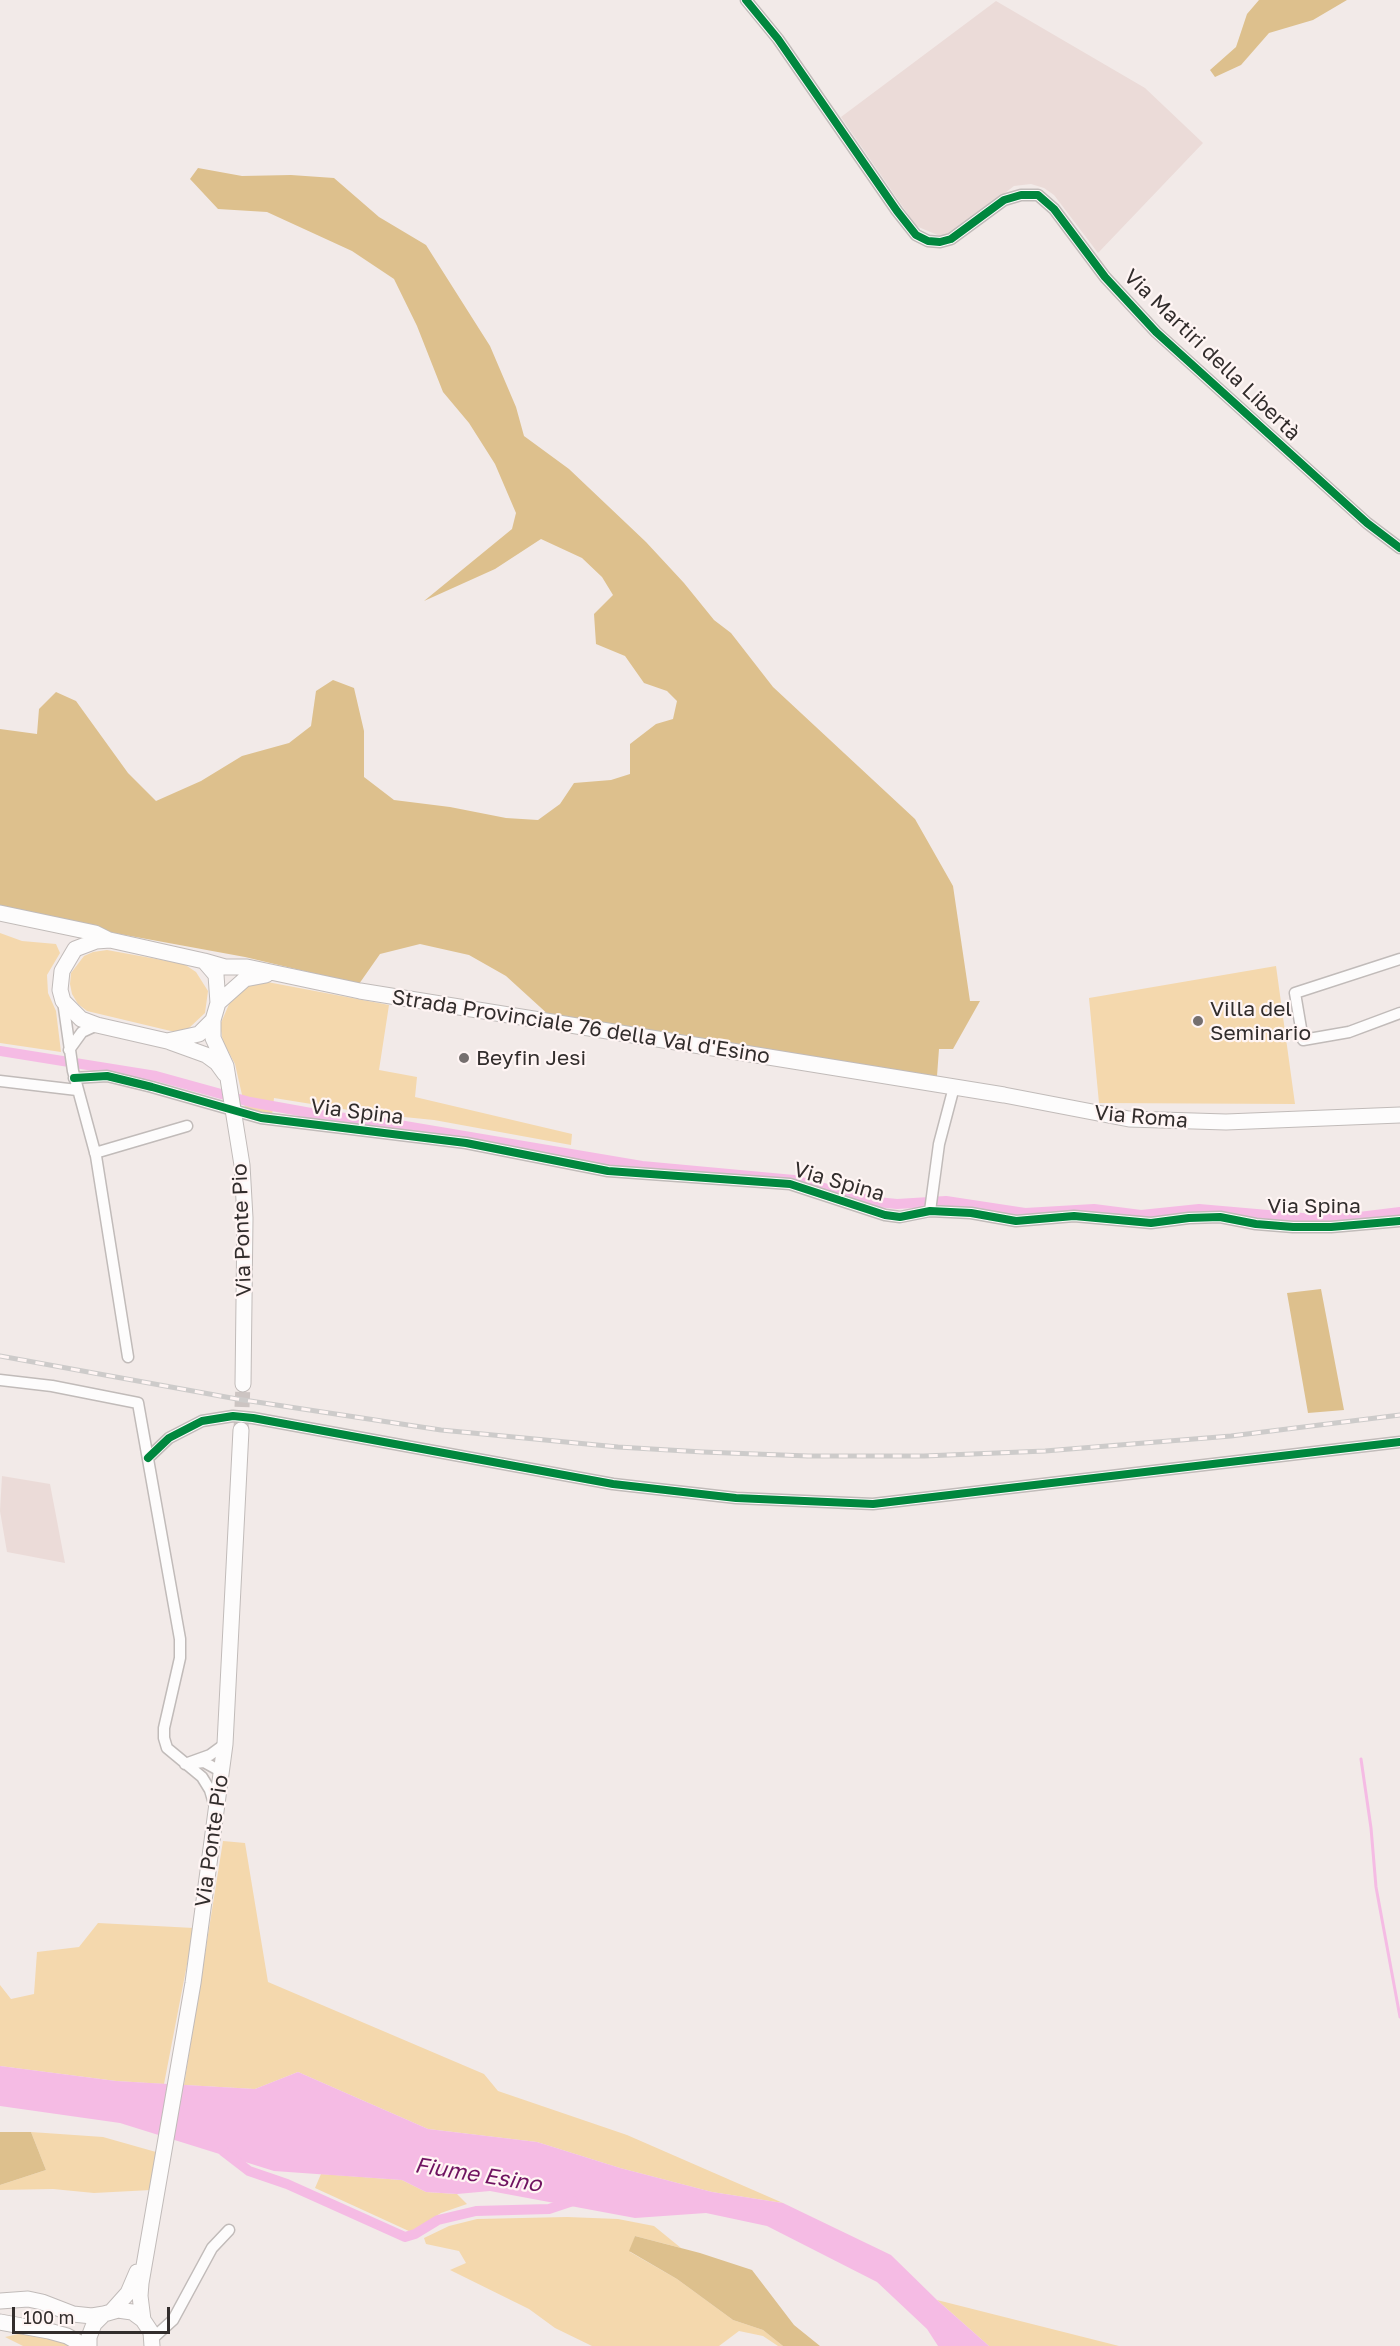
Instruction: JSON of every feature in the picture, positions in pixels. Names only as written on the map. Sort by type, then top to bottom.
[{"type":"main road","points":[[0,913],[54,932],[68,944],[70,955],[60,981],[63,1001],[81,1019],[97,1025],[167,1041],[206,1055],[217,1063],[229,1082]]},
{"type":"main road","name":"Strada Provinciale 76 della Val d'Esino","points":[[18,918],[95,933],[110,940],[225,967],[247,968],[476,1011],[885,1076]]},
{"type":"main road","name":"Strada Provinciale 76 della Val d'Esino","points":[[70,955],[82,945],[110,940]]},
{"type":"main road","points":[[167,1041],[199,1034],[213,1020],[218,1003],[216,975],[204,961]]},
{"type":"main road","name":"Strada Provinciale 76 della Val d'Esino","points":[[218,1003],[245,979],[278,974]]},
{"type":"main road","name":"Via Ponte Pio","points":[[213,1020],[213,1038],[222,1054],[234,1108],[245,1218],[243,1384]]},
{"type":"main road","name":"Via Roma","points":[[885,1076],[1128,1119],[1226,1122],[1400,1115]]},
{"type":"main road","name":"Via Ponte Pio","points":[[149,2333],[140,2296],[193,1983],[225,1744],[241,1430]]},
{"type":"main road","name":"Via Ponte Pio","points":[[89,2346],[91,2330],[128,2293],[148,2247]]},
{"type":"main road","points":[[0,2301],[28,2299],[73,2314],[92,2316],[132,2312],[149,2333]]},
{"type":"main road","points":[[0,2322],[49,2331],[77,2340],[85,2346]]},
{"type":"street","name":"Via Martiri della Libertà","points":[[746,0],[778,39],[916,235],[928,241],[940,242],[951,239],[1004,200],[1021,195],[1038,195],[1054,209],[1105,277],[1156,332],[1367,523],[1400,548]]},
{"type":"street","points":[[1400,959],[1295,993],[1303,1040],[1348,1032],[1400,1013]]},
{"type":"street","points":[[63,1001],[73,1074],[95,1153],[128,1357]]},
{"type":"street","points":[[70,1052],[82,1032],[97,1025]]},
{"type":"street","name":"Via Spina","points":[[73,1074],[106,1076],[234,1108],[261,1118],[466,1143],[608,1171],[790,1184],[885,1215],[900,1217],[930,1205],[1016,1221],[1074,1216],[1150,1223],[1220,1217],[1256,1224],[1293,1227],[1331,1227],[1400,1221]]},
{"type":"street","points":[[0,1081],[77,1090]]},
{"type":"street","points":[[930,1205],[939,1144],[954,1087]]},
{"type":"street","points":[[95,1153],[187,1126]]},
{"type":"street","points":[[0,1380],[52,1386],[138,1403],[180,1639],[178,1667],[164,1728],[164,1738],[167,1748],[202,1777],[210,1790],[216,1815]]},
{"type":"street","points":[[148,1458],[169,1438],[202,1421],[232,1416],[614,1484],[736,1498],[873,1504],[1400,1442]]},
{"type":"street","points":[[184,1763],[210,1755],[225,1744]]},
{"type":"street","points":[[184,1763],[204,1762],[222,1772]]},
{"type":"street","points":[[202,1777],[211,1778],[222,1772]]},
{"type":"street","points":[[149,2333],[173,2320],[212,2248],[229,2230]]},
{"type":"shaded area","points":[[1259,0],[1347,0],[1313,20],[1269,33],[1241,65],[1215,77],[1210,70],[1236,47],[1247,14]]},
{"type":"shaded area","points":[[996,1],[1145,88],[1203,143],[1098,253],[1054,195],[1044,188],[1031,184],[1014,186],[952,234],[940,236],[916,226],[841,117]]},
{"type":"shaded area","points":[[198,168],[242,176],[291,175],[334,178],[379,217],[426,245],[490,346],[516,407],[524,436],[569,469],[646,542],[714,620],[731,633],[773,687],[915,819],[953,886],[970,1001],[980,1001],[953,1049],[939,1049],[937,1076],[551,1017],[506,976],[469,955],[420,944],[380,954],[359,984],[245,957],[114,933],[0,905],[0,729],[37,734],[39,709],[56,692],[76,701],[128,773],[156,801],[201,781],[242,756],[289,743],[311,726],[316,691],[333,680],[354,688],[364,731],[364,777],[394,800],[450,807],[506,818],[538,820],[560,804],[574,783],[611,780],[630,774],[630,744],[656,724],[673,719],[677,701],[667,691],[644,683],[625,656],[596,644],[594,614],[613,595],[602,577],[582,558],[541,539],[495,569],[424,601],[512,529],[516,513],[495,464],[469,423],[443,392],[417,326],[394,279],[352,251],[267,212],[218,209],[190,179]]},
{"type":"shaded area","points":[[0,933],[22,941],[56,944],[60,953],[47,975],[48,993],[56,1011],[61,1052],[0,1043]]},
{"type":"shaded area","points":[[107,950],[184,964],[196,972],[208,991],[205,1013],[189,1028],[175,1032],[87,1011],[78,1004],[72,994],[71,973],[84,956]]},
{"type":"shaded area","points":[[1276,966],[1295,1104],[1099,1103],[1089,998]]},
{"type":"shaded area","points":[[262,981],[389,1005],[379,1070],[417,1077],[415,1097],[572,1134],[571,1145],[434,1120],[374,1114],[274,1098],[272,1116],[245,1108],[235,1064],[223,1042],[220,1025],[230,1002],[244,986]]},
{"type":"shaded area","points":[[1321,1289],[1344,1410],[1308,1413],[1287,1293]]},
{"type":"shaded area","points":[[2,1476],[50,1484],[65,1563],[7,1552],[0,1511]]},
{"type":"shaded area","points":[[223,1841],[245,1843],[268,1982],[484,2074],[498,2091],[627,2135],[783,2203],[712,2192],[620,2168],[537,2142],[428,2129],[298,2072],[255,2089],[184,2085]]},
{"type":"shaded area","points":[[98,1923],[194,1928],[164,2084],[116,2081],[0,2066],[0,1985],[11,1999],[34,1994],[37,1952],[79,1947]]},
{"type":"shaded area","points":[[0,2132],[31,2132],[46,2170],[0,2185]]},
{"type":"shaded area","points":[[31,2132],[103,2137],[156,2152],[151,2190],[94,2193],[53,2189],[0,2190],[0,2185],[46,2170]]},
{"type":"shaded area","points":[[321,2174],[402,2180],[426,2192],[457,2194],[467,2204],[441,2213],[411,2232],[315,2188]]},
{"type":"shaded area","points":[[567,2217],[618,2219],[654,2226],[681,2248],[635,2236],[630,2252],[677,2279],[733,2320],[763,2330],[783,2346],[778,2346],[763,2336],[739,2331],[719,2346],[592,2346],[555,2328],[529,2309],[450,2270],[466,2263],[459,2251],[426,2244],[424,2238],[449,2226],[477,2219]]},
{"type":"shaded area","points":[[635,2236],[700,2253],[752,2270],[794,2325],[820,2346],[783,2346],[763,2330],[733,2320],[677,2279],[629,2251]]},
{"type":"shaded area","points":[[937,2300],[1119,2346],[989,2346]]},
{"type":"shaded area","points":[[23,2333],[53,2339],[71,2346],[23,2346],[5,2337]]},
{"type":"water","name":"Fiume Esino","points":[[0,2066],[116,2081],[255,2089],[298,2072],[428,2129],[537,2142],[620,2168],[712,2192],[783,2203],[891,2255],[989,2346],[938,2346],[927,2329],[877,2282],[767,2226],[706,2213],[635,2218],[490,2191],[457,2194],[426,2192],[402,2180],[274,2171],[120,2123],[0,2106]]},
{"type":"waterway","points":[[0,1051],[156,1076],[250,1102],[322,1115],[393,1124],[642,1166],[794,1180],[877,1202],[897,1204],[946,1201],[1025,1213],[1094,1209],[1141,1215],[1199,1209],[1314,1219],[1351,1218],[1400,1212]]},
{"type":"waterway","points":[[1361,1759],[1371,1828],[1376,1887],[1400,2017]]},
{"type":"waterway","points":[[223,2151],[249,2171],[287,2184],[405,2237],[415,2234],[438,2220],[476,2211],[549,2209],[573,2201]]},
{"type":"tunnel","points":[[241,1430],[243,1384]]},
{"type":"railway","points":[[0,1356],[237,1399],[441,1430],[618,1447],[703,1452],[808,1456],[924,1456],[1045,1451],[1231,1436],[1400,1415]]},
{"type":"cycle path","points":[[746,0],[778,39],[916,235],[928,241],[940,242],[951,239],[1004,200],[1021,195],[1038,195],[1054,209],[1105,277],[1156,332],[1367,523],[1400,548]]},
{"type":"cycle path","points":[[74,1078],[107,1076],[261,1118],[466,1143],[608,1171],[790,1184],[885,1215],[900,1217],[930,1211],[971,1213],[1016,1221],[1074,1216],[1151,1223],[1220,1217],[1256,1224],[1293,1227],[1331,1227],[1400,1221]]},
{"type":"cycle path","points":[[148,1458],[169,1438],[202,1421],[233,1416],[613,1484],[736,1498],[873,1504],[1400,1442]]},
{"type":"place","name":"Villa del Seminario","points":[[1198,1021]]},
{"type":"place","name":"Beyfin Jesi","points":[[464,1058]]}]
